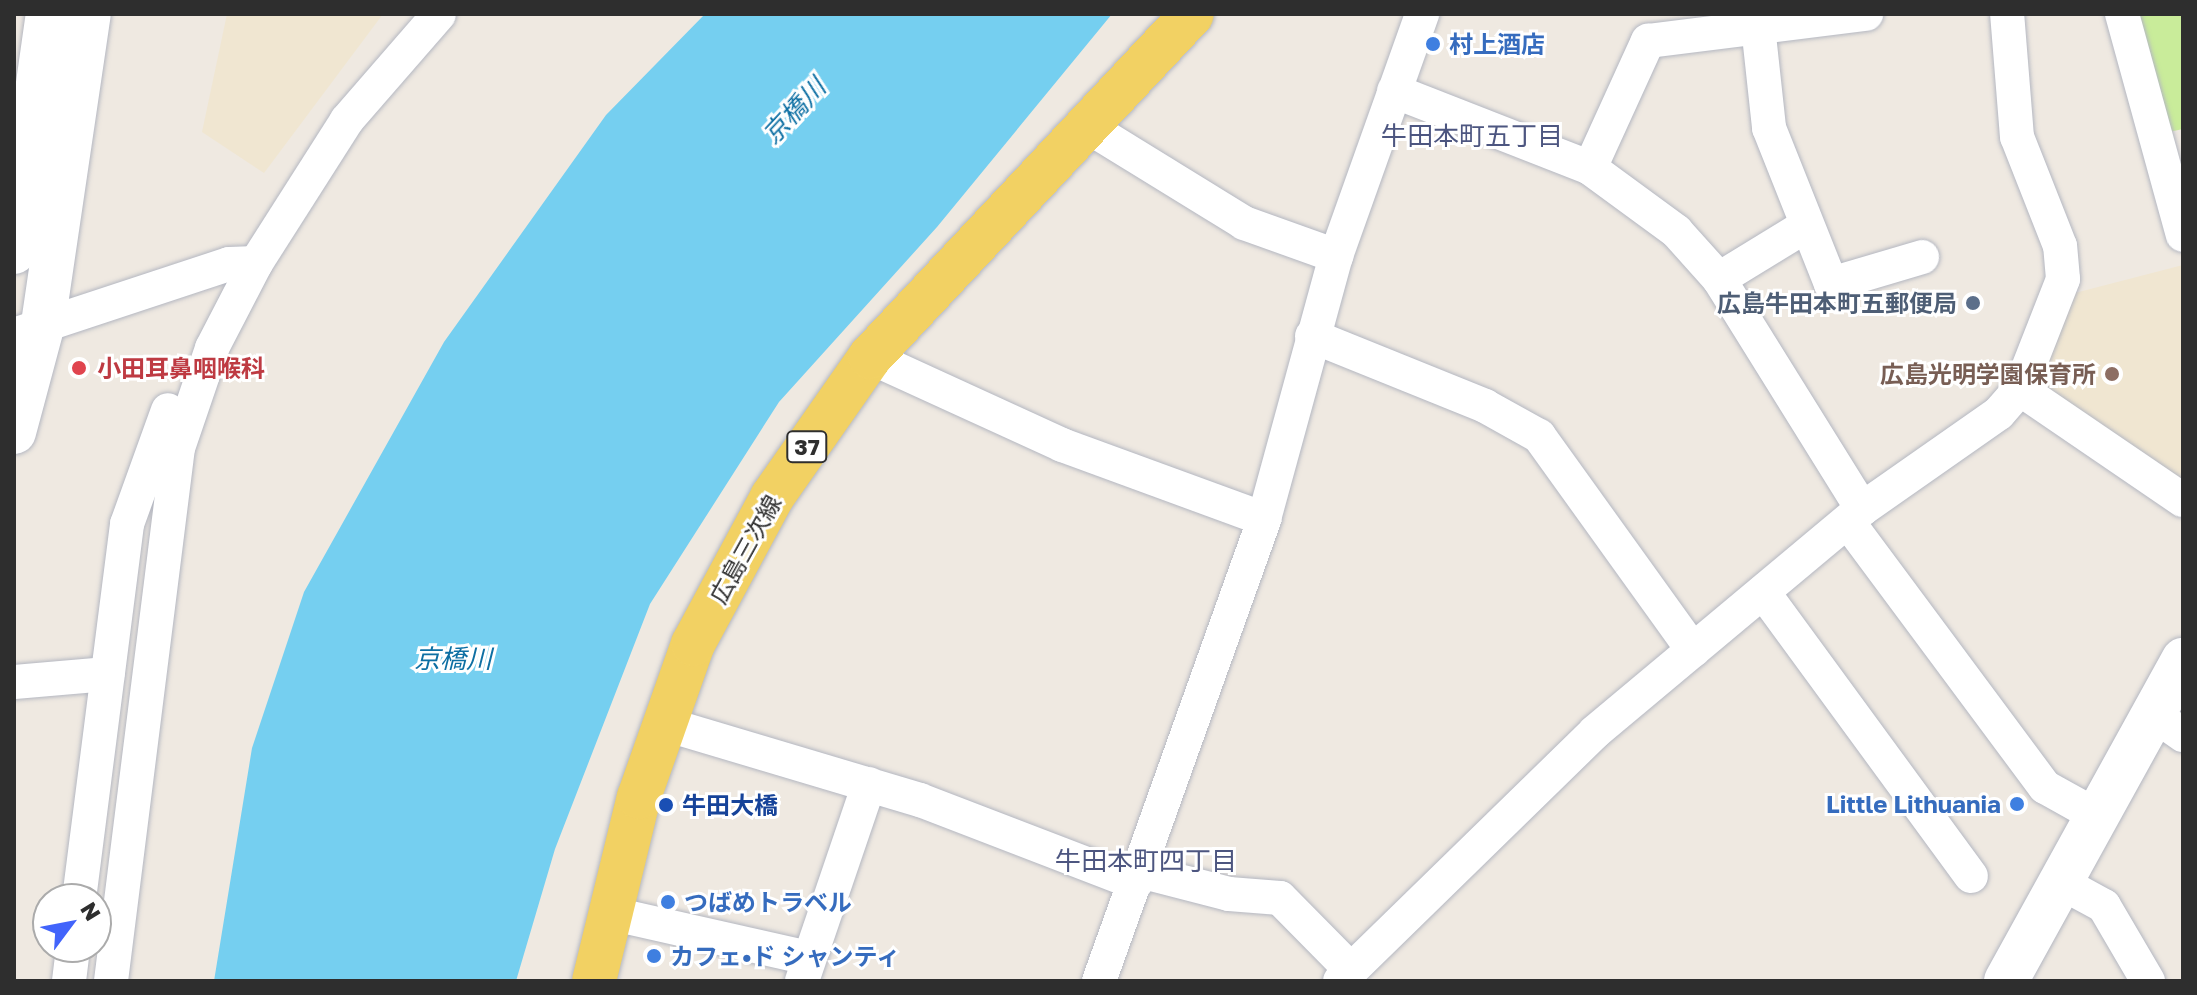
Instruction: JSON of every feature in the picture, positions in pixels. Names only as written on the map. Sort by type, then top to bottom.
[{"type":"main road","name":"広島三次線","points":[[594,981],[609,913],[665,724],[693,644],[772,497],[870,357],[1192,14]]},
{"type":"street","points":[[14,252],[48,14]]},
{"type":"street","points":[[14,432],[29,330],[89,14]]},
{"type":"street","points":[[81,883],[127,524],[190,347],[242,263],[299,154],[405,14]]},
{"type":"street","points":[[111,981],[170,485],[212,348],[242,263],[347,120],[439,14]]},
{"type":"street","points":[[1099,981],[1264,519],[1336,256],[1422,14]]},
{"type":"street","points":[[1590,168],[1648,41],[1866,14]]},
{"type":"street","points":[[665,724],[869,784],[1138,877],[1229,894],[1280,898],[1344,974],[1595,732],[1855,515],[1999,413],[2020,389],[2063,279],[2060,246],[2017,137],[2007,14]]},
{"type":"street","points":[[2122,14],[2183,235]]},
{"type":"street","points":[[1758,26],[1769,128],[1831,284],[1922,257]]},
{"type":"street","points":[[1394,91],[1590,168],[1676,231],[1719,279],[1855,515],[2045,787],[2097,816]]},
{"type":"street","points":[[1085,125],[1244,223],[1336,256]]},
{"type":"street","points":[[1719,279],[1807,225]]},
{"type":"street","points":[[29,330],[242,263]]},
{"type":"street","points":[[1312,336],[1485,406],[1539,436],[1693,650]]},
{"type":"street","points":[[870,357],[1062,445],[1264,519]]},
{"type":"street","points":[[2020,389],[2183,500]]},
{"type":"street","points":[[1763,592],[1971,876]]},
{"type":"street","points":[[2006,981],[2097,816],[2168,724],[2183,660]]},
{"type":"street","points":[[14,682],[108,674]]},
{"type":"street","points":[[609,913],[805,970],[869,784]]},
{"type":"street","points":[[2060,882],[2104,906],[2148,981]]},
{"type":"shaded area","points":[[227,14],[383,14],[264,173],[202,132]]},
{"type":"shaded area","name":"広島光明学園保育所","points":[[2183,265],[2183,490],[2033,389],[2071,294]]},
{"type":"green space","points":[[2135,14],[2183,14],[2183,129],[2169,132]]},
{"type":"water","name":"京橋川","points":[[705,14],[1112,14],[937,227],[779,402],[650,604],[555,849],[516,981],[214,981],[252,748],[304,592],[444,342],[606,115]]},
{"type":"place","name":"村上酒店","points":[[1433,44]]},
{"type":"place","name":"広島牛田本町五郵便局","points":[[1973,303]]},
{"type":"place","name":"小田耳鼻咽喉科","points":[[79,368]]},
{"type":"place","name":"広島光明学園保育所","points":[[2112,374]]},
{"type":"place","name":"Little Lithuania","points":[[2017,804]]},
{"type":"place","name":"牛田大橋","points":[[666,805]]},
{"type":"place","name":"つばめトラベル","points":[[668,902]]},
{"type":"place","name":"カフェ•ド シャンティ","points":[[654,956]]},
{"type":"district","name":"牛田本町五丁目","points":[[1472,136]]},
{"type":"district","name":"牛田本町四丁目","points":[[1146,861]]}]
